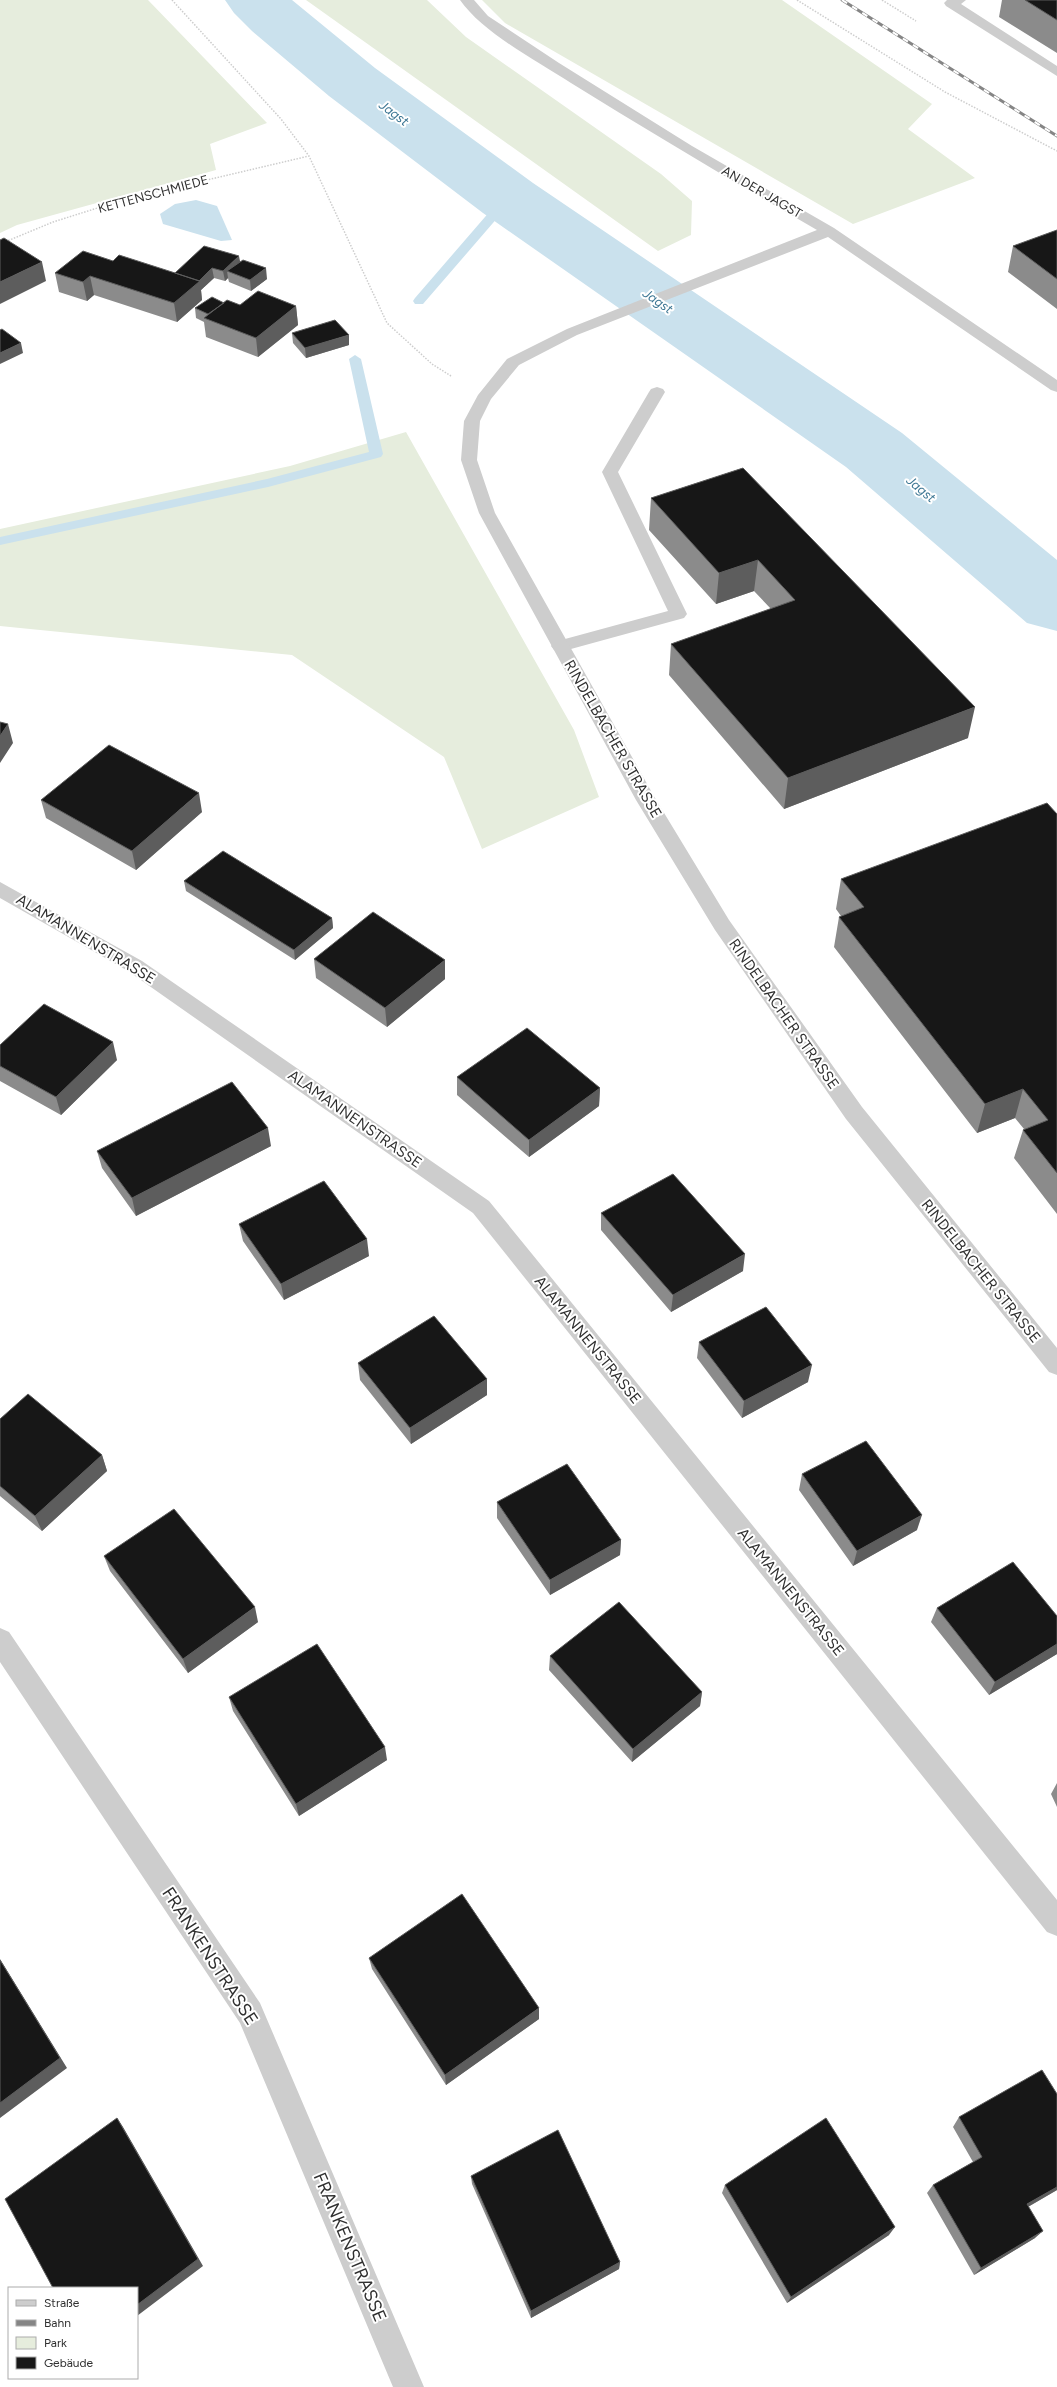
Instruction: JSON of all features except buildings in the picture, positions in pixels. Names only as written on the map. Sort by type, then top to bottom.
[{"type":"street","name":"AN DER JAGST","points":[[467,0],[483,19],[554,66],[687,150],[829,231],[988,338],[1057,387]]},
{"type":"street","points":[[960,0],[951,3],[1057,72]]},
{"type":"street","name":"RINDELBACHER STRASSE","points":[[829,231],[734,270],[572,332],[513,362],[484,398],[472,421],[469,460],[487,513],[646,800],[722,925],[854,1113],[1057,1365]]},
{"type":"street","points":[[560,646],[678,614],[610,472],[656,392]]},
{"type":"street","name":"ALAMANNENSTRASSE","points":[[0,889],[135,966],[481,1207],[1057,1922]]},
{"type":"street","name":"FRANKENSTRASSE","points":[[0,1640],[250,2014],[409,2387]]},
{"type":"path","points":[[172,0],[281,119],[309,156],[387,323],[432,364],[484,398]]},
{"type":"path","points":[[797,0],[945,92],[1057,151]]},
{"type":"path","name":"KETTENSCHMIEDE","points":[[0,244],[53,222],[126,199],[309,156]]},
{"type":"green space","points":[[0,0],[148,0],[267,123],[210,144],[216,170],[17,225],[0,233]]},
{"type":"green space","points":[[306,0],[427,0],[466,37],[661,174],[692,201],[691,235],[658,251]]},
{"type":"green space","points":[[482,0],[782,0],[932,104],[908,129],[975,178],[853,224],[505,23]]},
{"type":"green space","points":[[406,432],[574,730],[599,797],[482,849],[444,757],[292,655],[0,626],[0,529],[290,466]]},
{"type":"water","points":[[196,200],[217,206],[232,240],[221,241],[163,224],[160,214],[175,204]]},
{"type":"waterway","name":"Jagst","points":[[256,0],[274,18],[352,82],[508,198],[874,450],[1057,604]]},
{"type":"waterway","points":[[419,301],[508,198]]},
{"type":"waterway","points":[[0,541],[268,483],[376,454],[355,359]]},
{"type":"railway","points":[[842,0],[1057,136]]}]
